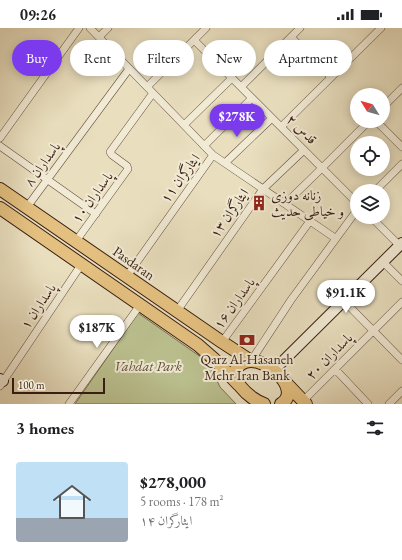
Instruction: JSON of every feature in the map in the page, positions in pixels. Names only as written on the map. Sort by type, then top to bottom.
[{"type":"main road","name":"Pasdaran","points":[[0,189],[223,343],[251,360],[266,365],[274,370]]},
{"type":"main road","points":[[0,208],[198,345],[214,359],[254,400],[264,404]]},
{"type":"main road","points":[[214,359],[220,362],[225,361],[228,357],[229,353],[223,343]]},
{"type":"main road","points":[[239,385],[235,374],[237,367],[246,360],[251,360]]},
{"type":"main road","points":[[274,370],[280,375],[287,386],[288,397],[285,402],[281,404]]},
{"type":"main road","points":[[284,381],[307,400]]},
{"type":"street","points":[[0,138],[79,28]]},
{"type":"street","points":[[90,28],[213,155],[335,238]]},
{"type":"street","points":[[99,37],[108,28]]},
{"type":"street","points":[[194,40],[206,28]]},
{"type":"street","points":[[240,87],[300,28]]},
{"type":"street","points":[[281,127],[381,28]]},
{"type":"street","points":[[291,37],[331,77]]},
{"type":"street","name":"قدس ۲","points":[[194,40],[350,196]]},
{"type":"street","name":"پاسداران ۸","points":[[27,208],[129,69]]},
{"type":"street","points":[[147,87],[158,76]]},
{"type":"street","points":[[184,125],[232,78]]},
{"type":"street","points":[[390,100],[402,88]]},
{"type":"street","name":"پاسداران ۱۰","points":[[76,241],[128,168],[110,154],[110,152],[153,93]]},
{"type":"street","points":[[204,146],[252,98]]},
{"type":"street","points":[[225,163],[272,118]]},
{"type":"street","points":[[285,204],[363,128]]},
{"type":"street","points":[[383,128],[402,146]]},
{"type":"street","points":[[0,146],[96,214]]},
{"type":"street","name":"ایثارگران ۱۳","points":[[177,311],[263,189],[304,150]]},
{"type":"street","name":"ایثارگران ۱۱","points":[[127,276],[213,155]]},
{"type":"street","points":[[382,184],[402,164]]},
{"type":"street","points":[[251,360],[291,300],[350,219]]},
{"type":"street","name":"پاسداران ۱۶","points":[[223,343],[310,221]]},
{"type":"street","points":[[274,370],[401,244],[379,224]]},
{"type":"street","points":[[383,262],[402,281]]},
{"type":"street","name":"پاسداران ۱","points":[[1,382],[81,264]]},
{"type":"street","points":[[344,301],[402,360]]},
{"type":"street","name":"پاسداران ۲۰","points":[[307,400],[334,369],[402,302]]},
{"type":"street","points":[[69,404],[140,305]]},
{"type":"street","points":[[334,369],[368,404]]},
{"type":"street","points":[[389,404],[402,391]]},
{"type":"green space","name":"Vahdat Park","points":[[138,313],[208,362],[220,387],[236,404],[75,404]]},
{"type":"place","name":"زنانه دوزی و خیاطی حدیث","points":[[259,203]]},
{"type":"place","name":"Qarz Al-Hasaneh Mehr Iran Bank","points":[[247,340]]}]
